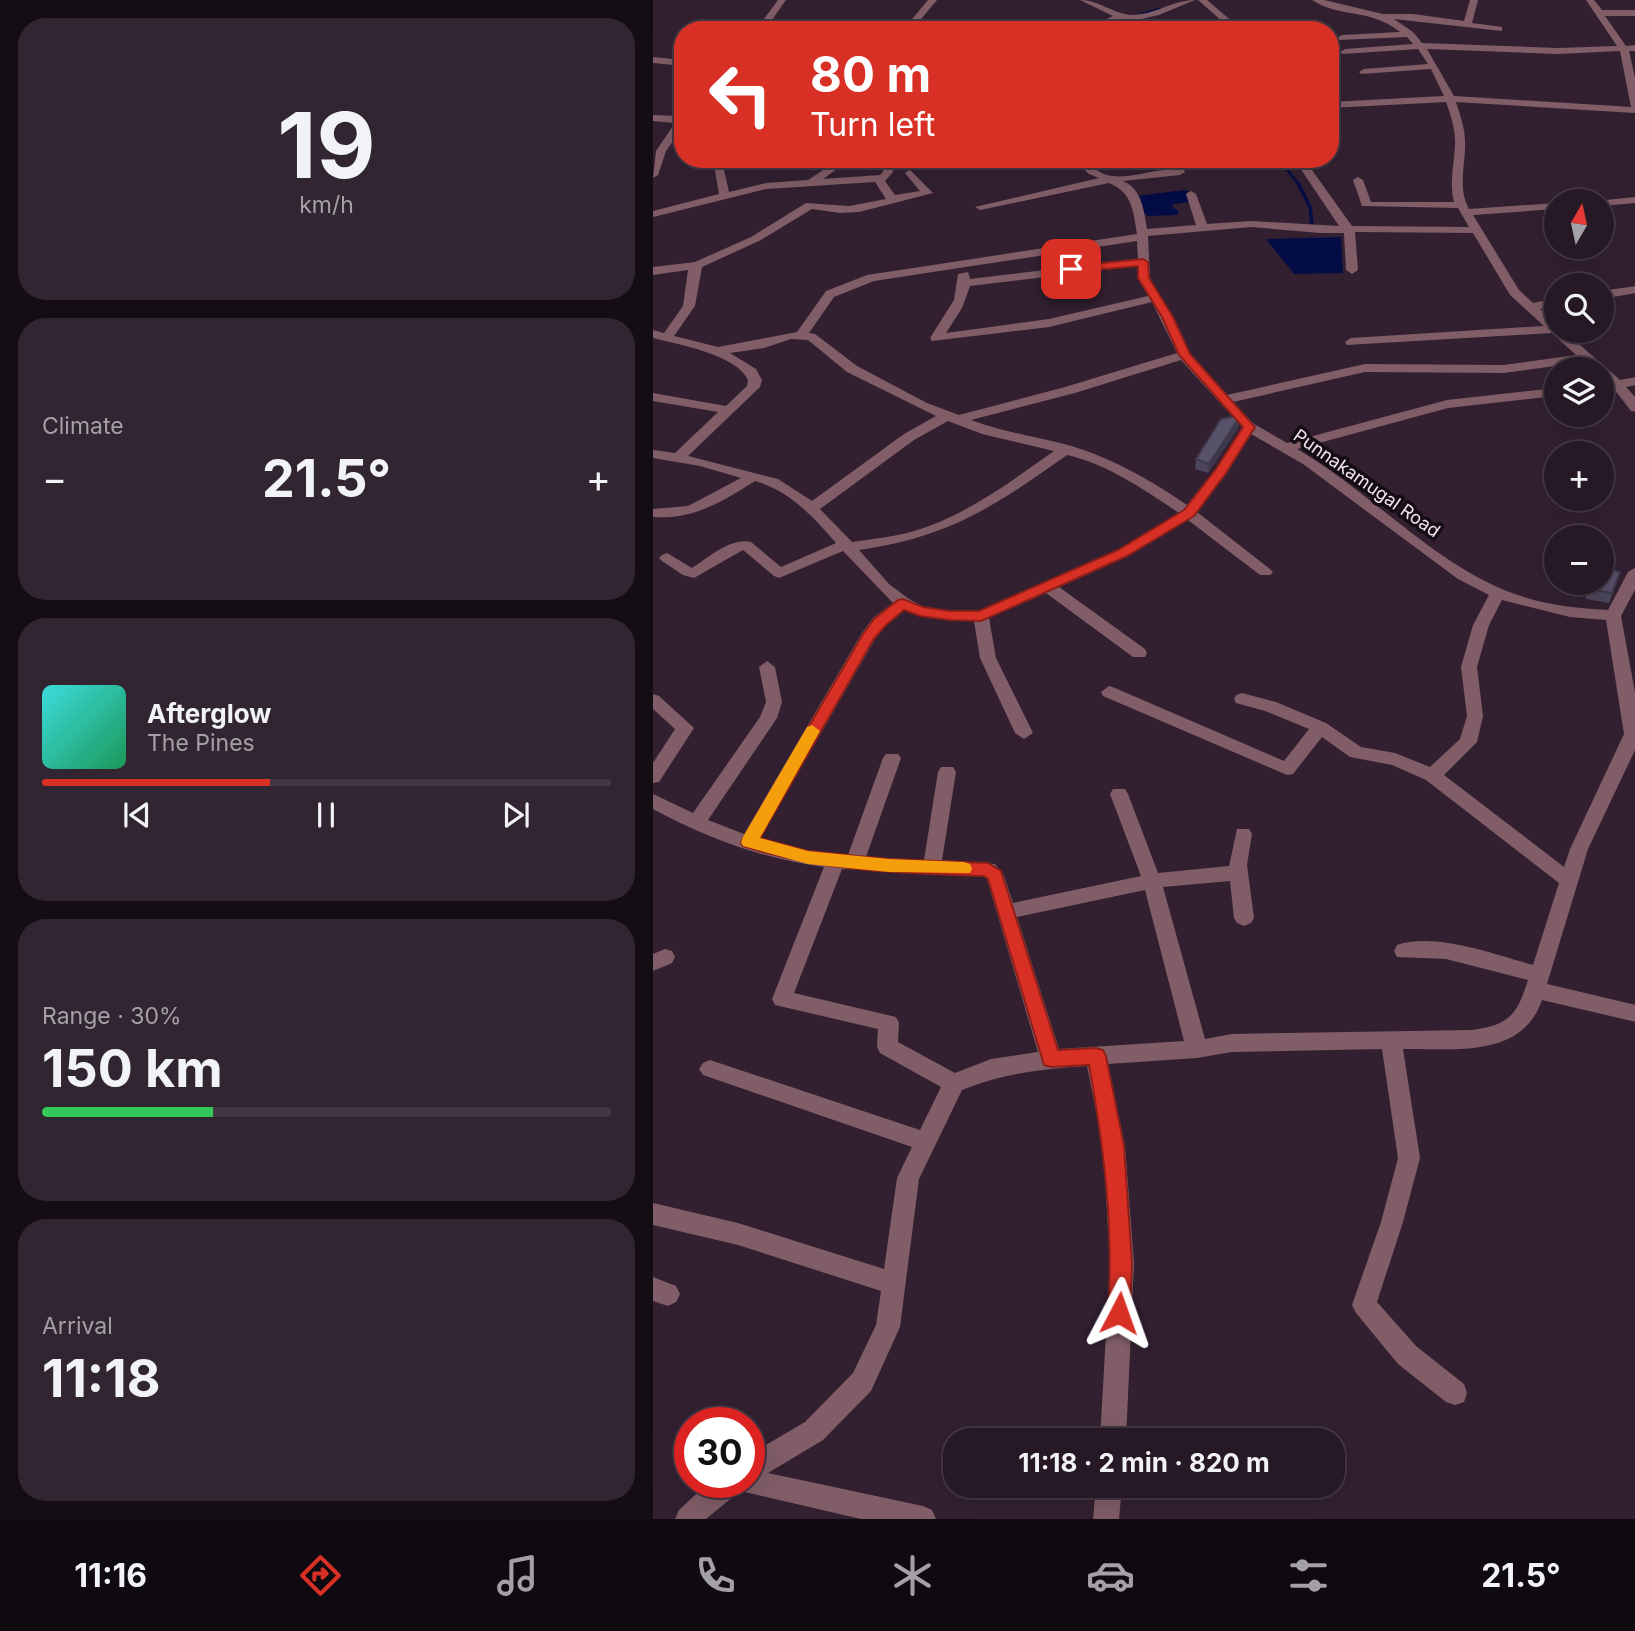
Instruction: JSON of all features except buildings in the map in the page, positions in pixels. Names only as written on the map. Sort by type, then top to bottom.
[{"type":"street","points":[[767,21],[782,0]]},
{"type":"street","points":[[915,21],[933,0]]},
{"type":"street","points":[[1084,0],[1123,21]]},
{"type":"street","points":[[1109,21],[1119,17],[1144,15],[1191,0]]},
{"type":"street","points":[[1202,0],[1226,21]]},
{"type":"street","points":[[1316,0],[1380,16],[1413,17],[1499,29]]},
{"type":"street","points":[[1467,25],[1474,0]]},
{"type":"street","points":[[1590,0],[1624,49],[1635,125]]},
{"type":"street","points":[[1601,13],[1635,13]]},
{"type":"street","points":[[1380,16],[1410,34],[1428,56],[1451,99],[1461,147],[1455,176],[1456,193],[1514,292],[1544,320]]},
{"type":"street","points":[[1342,38],[1410,34]]},
{"type":"street","points":[[1356,64],[1428,56],[1635,48]]},
{"type":"street","points":[[1345,52],[1428,56]]},
{"type":"street","points":[[1364,72],[1428,56]]},
{"type":"street","points":[[653,60],[674,62]]},
{"type":"street","points":[[1339,105],[1451,99],[1632,108]]},
{"type":"street","points":[[653,118],[674,122]]},
{"type":"street","points":[[653,175],[661,150],[674,132]]},
{"type":"street","points":[[719,168],[725,198]]},
{"type":"street","points":[[812,182],[831,168]]},
{"type":"street","points":[[881,178],[888,172],[888,168]]},
{"type":"street","name":"Punnakamugal Road","points":[[1088,168],[1126,186],[1136,200],[1142,235],[1144,278],[1167,317],[1184,355],[1249,427],[1327,474],[1463,576],[1498,594],[1521,602],[1570,612],[1613,615]]},
{"type":"street","points":[[1306,168],[1343,225],[1349,229]]},
{"type":"street","points":[[653,214],[766,186],[881,178],[925,170]]},
{"type":"street","points":[[980,207],[1111,179],[1180,172]]},
{"type":"street","points":[[797,182],[810,205],[823,209],[856,209],[928,193],[910,173]]},
{"type":"street","points":[[881,178],[892,199]]},
{"type":"street","points":[[1358,180],[1366,204],[1371,205],[1463,208],[1544,206]]},
{"type":"street","points":[[1191,194],[1201,226]]},
{"type":"street","points":[[1614,202],[1635,200]]},
{"type":"street","points":[[653,271],[698,265],[755,239],[810,205]]},
{"type":"street","points":[[801,335],[830,294],[871,278],[1142,235],[1201,226],[1251,224],[1320,230],[1476,230]]},
{"type":"street","points":[[1349,229],[1352,270]]},
{"type":"street","points":[[964,283],[1098,265],[1143,262]]},
{"type":"street","points":[[962,263],[964,283],[956,309],[936,338],[1049,323],[1154,298]]},
{"type":"street","points":[[668,336],[689,306],[694,268],[698,265]]},
{"type":"street","points":[[1614,293],[1635,289]]},
{"type":"street","points":[[1528,307],[1544,304]]},
{"type":"street","points":[[1351,342],[1544,331]]},
{"type":"street","points":[[653,334],[718,351],[752,372],[756,380],[753,387],[679,457]]},
{"type":"street","points":[[718,351],[801,335],[812,337],[841,362],[867,378],[951,418],[1063,451],[1086,455],[1154,489],[1265,572]]},
{"type":"street","points":[[1572,343],[1589,357]]},
{"type":"street","points":[[811,509],[909,437],[951,418],[1070,390],[1184,355]]},
{"type":"street","points":[[1223,400],[1365,368],[1504,369],[1544,363]]},
{"type":"street","points":[[1614,381],[1635,408]]},
{"type":"street","points":[[1614,385],[1635,381]]},
{"type":"street","points":[[1285,448],[1447,404],[1544,393]]},
{"type":"street","points":[[653,397],[728,410]]},
{"type":"street","points":[[653,454],[679,457],[773,482],[799,497],[903,604],[920,611],[981,616],[1123,553],[1189,513],[1222,470],[1249,427]]},
{"type":"street","points":[[667,558],[694,573],[740,545],[746,545],[779,573],[847,546],[920,534],[955,521],[984,505],[1063,451]]},
{"type":"street","points":[[653,513],[684,514],[704,507],[753,476]]},
{"type":"street","points":[[765,1461],[814,1431],[862,1382],[888,1327],[908,1178],[954,1083],[991,1068],[1051,1059],[1197,1049],[1232,1043],[1472,1039],[1502,1035],[1522,1022],[1538,982],[1579,849],[1633,734],[1613,615],[1635,572]]},
{"type":"street","points":[[1048,587],[1139,653]]},
{"type":"street","points":[[1432,775],[1468,742],[1475,716],[1469,667],[1481,625],[1498,594]]},
{"type":"street","points":[[749,842],[868,637],[879,622],[903,604]]},
{"type":"street","points":[[981,616],[988,658],[1024,733]]},
{"type":"street","points":[[697,822],[768,718],[774,702],[767,667]]},
{"type":"street","points":[[1109,692],[1287,769],[1320,727]]},
{"type":"street","points":[[1242,699],[1270,706],[1320,727],[1356,753],[1395,759],[1432,775],[1569,881]]},
{"type":"street","points":[[653,700],[685,728],[653,778]]},
{"type":"street","points":[[892,758],[782,999],[889,1023],[887,1046],[954,1083]]},
{"type":"street","points":[[932,867],[948,772]]},
{"type":"street","points":[[1119,794],[1152,881],[1197,1049]]},
{"type":"street","points":[[653,801],[749,842],[808,858],[988,869],[995,876],[1051,1059]]},
{"type":"street","points":[[1243,834],[1237,865],[1244,918]]},
{"type":"street","points":[[1005,912],[1152,881],[1239,873]]},
{"type":"street","points":[[1404,951],[1446,951],[1635,1014]]},
{"type":"street","points":[[1391,1040],[1409,1158],[1392,1222],[1364,1305],[1407,1354],[1455,1393]]},
{"type":"street","points":[[1096,1056],[1114,1146],[1122,1263],[1114,1428]]},
{"type":"street","points":[[710,1069],[924,1141]]},
{"type":"street","points":[[653,1214],[738,1234],[894,1284]]},
{"type":"street","points":[[765,1485],[923,1519]]},
{"type":"street","points":[[688,1519],[709,1498]]},
{"type":"street","points":[[1106,1519],[1108,1498]]},
{"type":"shaded area","points":[[1189,191],[1186,193],[1190,202],[1172,206],[1179,212],[1177,215],[1148,216],[1140,209],[1138,201],[1142,200],[1137,196]]},
{"type":"shaded area","points":[[1341,237],[1343,273],[1294,274],[1266,239]]},
{"type":"waterway","points":[[1139,15],[1160,9]]},
{"type":"waterway","points":[[1286,168],[1299,185]]},
{"type":"waterway","points":[[1299,185],[1310,207],[1312,225]]},
{"type":"slow traffic","points":[[812,731],[749,842],[808,858],[889,866],[964,869]]},
{"type":"route","points":[[1071,269],[1143,262],[1144,278],[1167,317],[1184,355],[1249,427],[1222,470],[1189,513],[1123,553],[981,616],[950,616],[920,611],[903,604],[879,622],[749,842],[808,858],[889,866],[988,869],[995,876],[1051,1059],[1096,1056],[1114,1146],[1122,1263],[1119,1313]]}]
